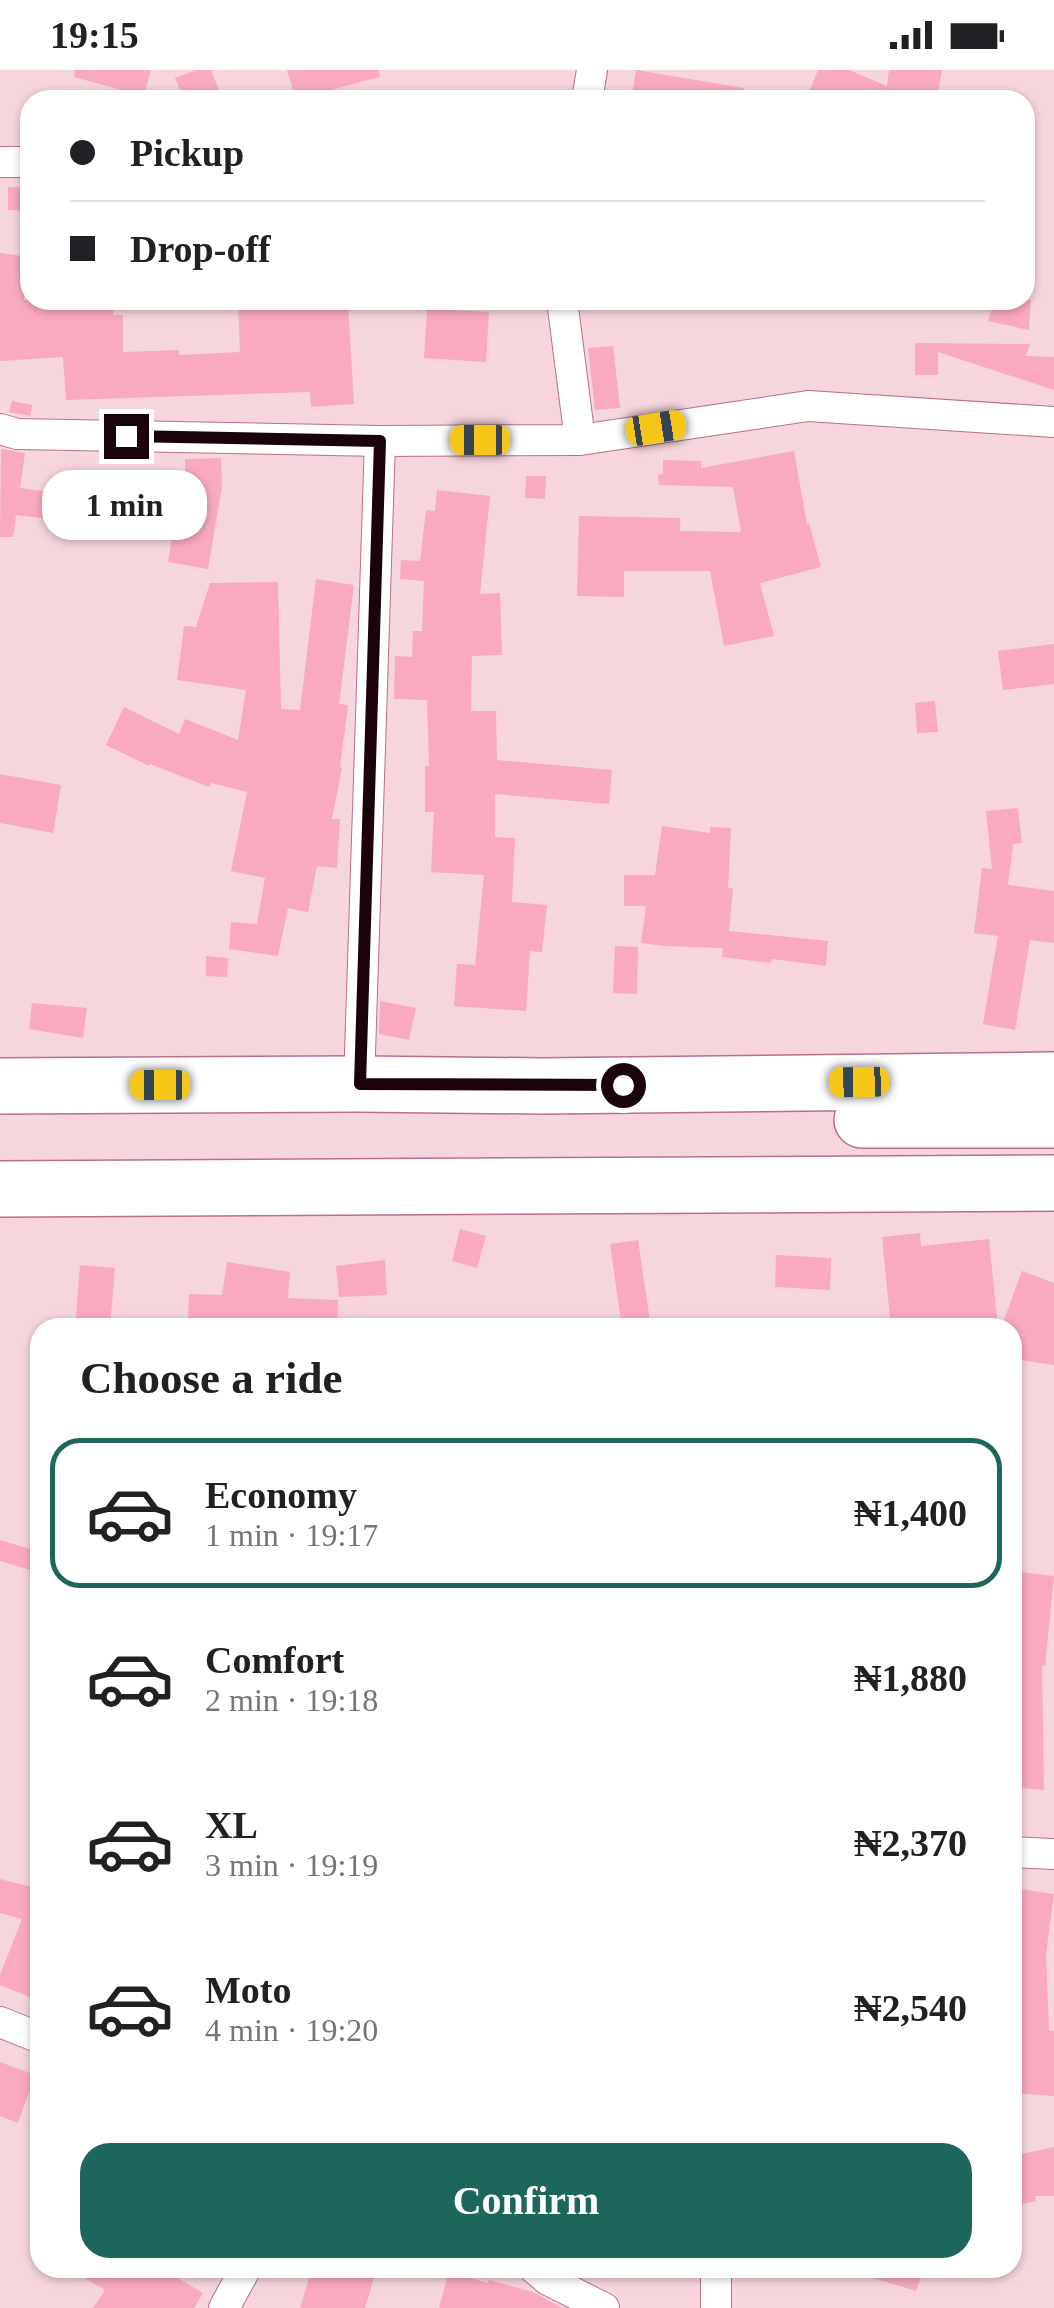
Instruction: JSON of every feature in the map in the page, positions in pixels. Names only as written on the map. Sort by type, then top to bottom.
[{"type":"highway","points":[[0,1086],[543,1086],[1054,1080]]},
{"type":"highway","points":[[0,1121],[1054,1120]]},
{"type":"highway","points":[[0,1156],[1054,1152]]},
{"type":"highway","points":[[0,1189],[1054,1183]]},
{"type":"street","points":[[563,310],[580,440]]},
{"type":"street","points":[[0,429],[17,434],[380,441],[580,440],[808,406],[1054,422]]},
{"type":"street","points":[[360,1084],[380,441]]},
{"type":"street","points":[[1022,1852],[1054,1854]]},
{"type":"street","points":[[0,2022],[30,2034]]},
{"type":"street","points":[[224,2308],[240,2278]]},
{"type":"street","points":[[546,2278],[604,2308]]},
{"type":"street","points":[[716,2278],[716,2308]]},
{"type":"building","points":[[75,70],[151,70],[146,90],[122,90],[74,77]]},
{"type":"building","points":[[196,70],[211,70],[219,90],[180,90],[175,78]]},
{"type":"building","points":[[287,70],[379,70],[380,77],[330,90],[293,90]]},
{"type":"building","points":[[636,70],[744,88],[744,90],[633,90]]},
{"type":"building","points":[[818,70],[849,70],[887,86],[889,70],[942,70],[939,90],[810,90]]},
{"type":"building","points":[[8,187],[20,188],[20,211],[8,210]]},
{"type":"building","points":[[0,253],[20,256],[20,310],[114,310],[113,315],[123,315],[123,352],[240,352],[238,310],[348,310],[354,404],[311,407],[310,392],[66,400],[63,357],[0,361]]},
{"type":"building","points":[[427,310],[489,312],[486,362],[424,358]]},
{"type":"building","points":[[992,310],[1030,310],[1029,330],[988,321]]},
{"type":"building","points":[[915,343],[1030,344],[1026,356],[1054,357],[1054,390],[938,352],[938,375],[915,375]]},
{"type":"building","points":[[613,346],[620,408],[595,410],[588,348]]},
{"type":"building","points":[[12,401],[32,405],[30,416],[9,412]]},
{"type":"building","points":[[1,449],[25,453],[20,488],[124,502],[121,528],[16,515],[13,537],[0,537]]},
{"type":"building","points":[[794,451],[807,524],[821,567],[760,583],[774,636],[724,646],[710,571],[624,571],[624,597],[577,596],[579,516],[680,518],[680,531],[741,532],[733,487],[659,485],[663,460],[701,461],[701,468]]},
{"type":"building","points":[[221,458],[222,487],[208,569],[168,562],[177,507],[187,508],[185,459]]},
{"type":"building","points":[[526,476],[546,476],[545,499],[525,498]]},
{"type":"building","points":[[437,490],[490,496],[480,594],[500,593],[502,655],[472,656],[471,711],[496,711],[497,760],[612,770],[609,804],[495,794],[495,837],[515,838],[512,902],[547,905],[542,952],[530,951],[526,1011],[454,1006],[457,964],[475,965],[484,875],[431,872],[434,812],[425,812],[425,766],[429,766],[427,700],[394,699],[395,656],[412,657],[413,631],[422,631],[424,581],[400,579],[401,560],[420,561],[426,510],[435,511]]},
{"type":"building","points":[[316,579],[354,585],[339,704],[348,705],[332,819],[340,819],[337,868],[317,866],[308,912],[288,908],[278,956],[229,949],[231,922],[257,924],[265,878],[231,871],[247,792],[211,783],[209,787],[149,766],[106,745],[124,707],[179,734],[185,719],[238,740],[246,690],[177,680],[184,626],[196,627],[210,583],[278,582],[281,709],[300,710]]},
{"type":"building","points":[[1054,644],[1054,684],[1003,690],[998,651]]},
{"type":"building","points":[[935,701],[938,732],[917,733],[915,703]]},
{"type":"building","points":[[0,774],[61,785],[53,833],[0,823]]},
{"type":"building","points":[[1018,808],[1022,843],[1013,844],[1008,885],[1054,891],[1054,943],[1030,940],[1015,1030],[983,1024],[998,936],[974,933],[982,868],[992,869],[986,811]]},
{"type":"building","points":[[662,826],[710,833],[710,827],[731,828],[728,888],[733,888],[729,931],[828,941],[826,966],[722,957],[723,948],[641,943],[646,906],[624,906],[624,875],[655,875]]},
{"type":"building","points":[[615,946],[638,947],[637,994],[613,993]]},
{"type":"building","points":[[206,956],[228,958],[227,977],[206,976]]},
{"type":"building","points":[[380,1001],[416,1008],[409,1040],[379,1034]]},
{"type":"building","points":[[32,1003],[87,1008],[83,1038],[29,1029]]},
{"type":"building","points":[[460,1229],[486,1236],[477,1268],[452,1261]]},
{"type":"building","points":[[920,1233],[921,1246],[989,1239],[997,1318],[890,1318],[882,1237]]},
{"type":"building","points":[[638,1240],[650,1318],[621,1318],[610,1244]]},
{"type":"building","points":[[776,1255],[831,1258],[830,1290],[775,1287]]},
{"type":"building","points":[[385,1260],[387,1295],[339,1297],[336,1266]]},
{"type":"building","points":[[227,1262],[290,1272],[288,1298],[338,1300],[337,1318],[188,1318],[189,1294],[222,1295]]},
{"type":"building","points":[[80,1265],[115,1268],[111,1318],[76,1318]]},
{"type":"building","points":[[1022,1271],[1054,1283],[1054,1365],[1022,1360],[1022,1318],[1005,1318]]},
{"type":"building","points":[[0,1540],[30,1549],[30,1570],[0,1561]]},
{"type":"building","points":[[1022,1572],[1054,1576],[1045,1666],[1042,1665],[1044,1790],[1022,1788]]},
{"type":"building","points":[[0,1879],[30,1886],[30,1997],[0,1985],[0,1975],[22,1919],[0,1913]]},
{"type":"building","points":[[1022,1889],[1054,1894],[1046,1954],[1049,2030],[1054,2031],[1054,2096],[1022,2094]]},
{"type":"building","points":[[0,2062],[30,2073],[30,2089],[18,2123],[0,2116]]},
{"type":"building","points":[[1054,2147],[1054,2196],[1035,2196],[1036,2201],[1022,2204],[1022,2154]]},
{"type":"building","points":[[85,2278],[177,2278],[203,2293],[194,2308],[93,2308],[105,2290]]},
{"type":"building","points":[[309,2278],[374,2278],[365,2308],[300,2308]]},
{"type":"building","points":[[447,2278],[470,2278],[533,2292],[562,2308],[439,2308]]},
{"type":"building","points":[[873,2278],[921,2278],[916,2291]]},
{"type":"route","points":[[126,436],[380,441],[360,1084],[623,1085]]}]
